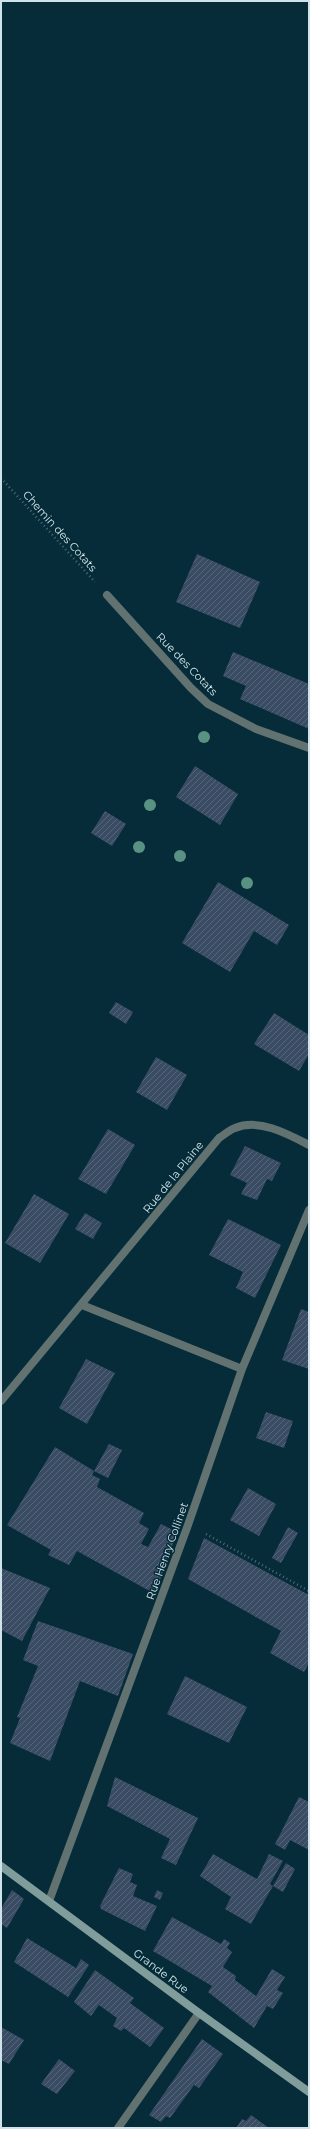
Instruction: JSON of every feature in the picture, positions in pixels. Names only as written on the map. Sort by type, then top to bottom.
[{"type":"street","name":"Rue des Cotats","points":[[107,595],[191,688],[208,704],[256,729],[309,748]]},
{"type":"street","name":"Rue de la Plaine","points":[[1,1401],[219,1138],[235,1128],[255,1124],[288,1134],[309,1145]]},
{"type":"street","name":"Rue Henry Collinet","points":[[49,1901],[188,1525],[242,1369],[309,1210]]},
{"type":"street","points":[[82,1305],[242,1369]]},
{"type":"street","name":"Grande Rue","points":[[1,1866],[199,2014],[309,2092]]},
{"type":"street","points":[[118,2128],[199,2014]]},
{"type":"path","name":"Chemin des Cotats","points":[[1,478],[107,595]]},
{"type":"path","points":[[188,1525],[309,1591]]},
{"type":"building","points":[[197,554],[260,582],[240,628],[176,602]]},
{"type":"building","points":[[233,652],[309,684],[309,729],[240,699],[246,686],[223,676]]},
{"type":"building","points":[[195,766],[238,794],[220,825],[176,797]]},
{"type":"building","points":[[105,811],[126,824],[112,846],[91,833]]},
{"type":"building","points":[[218,882],[289,925],[277,945],[254,931],[230,972],[182,943]]},
{"type":"building","points":[[116,1002],[133,1012],[126,1024],[109,1013]]},
{"type":"building","points":[[274,1013],[309,1035],[309,1054],[299,1071],[254,1044]]},
{"type":"building","points":[[156,1057],[187,1075],[167,1110],[136,1092]]},
{"type":"building","points":[[108,1129],[135,1145],[106,1194],[78,1179]]},
{"type":"building","points":[[245,1146],[281,1163],[272,1181],[267,1179],[257,1200],[241,1194],[247,1183],[230,1175]]},
{"type":"building","points":[[34,1194],[69,1214],[40,1263],[5,1243]]},
{"type":"building","points":[[85,1213],[102,1223],[93,1239],[75,1229]]},
{"type":"building","points":[[228,1219],[281,1245],[255,1298],[236,1288],[243,1272],[209,1255]]},
{"type":"building","points":[[301,1309],[309,1312],[309,1369],[282,1360]]},
{"type":"building","points":[[86,1359],[115,1373],[87,1424],[59,1408]]},
{"type":"building","points":[[266,1412],[293,1421],[284,1448],[256,1438]]},
{"type":"building","points":[[109,1444],[122,1450],[108,1478],[94,1471]]},
{"type":"building","points":[[55,1447],[94,1471],[92,1475],[100,1479],[97,1487],[144,1513],[139,1523],[149,1529],[141,1544],[148,1547],[161,1524],[177,1532],[155,1594],[77,1551],[69,1565],[48,1555],[51,1550],[7,1525]]},
{"type":"building","points":[[248,1488],[276,1504],[259,1536],[230,1520]]},
{"type":"building","points":[[288,1527],[298,1533],[281,1563],[272,1558]]},
{"type":"building","points":[[204,1538],[309,1595],[309,1663],[304,1672],[270,1653],[281,1631],[188,1579]]},
{"type":"building","points":[[1,1568],[50,1588],[22,1641],[1,1630]]},
{"type":"building","points":[[38,1621],[133,1654],[118,1696],[80,1681],[50,1761],[10,1743],[20,1718],[17,1717],[38,1666],[23,1660]]},
{"type":"building","points":[[185,1676],[247,1707],[229,1743],[167,1714]]},
{"type":"building","points":[[115,1777],[198,1818],[176,1865],[161,1858],[170,1839],[107,1806]]},
{"type":"building","points":[[299,1797],[309,1802],[309,1850],[290,1840],[285,1850],[275,1844]]},
{"type":"building","points":[[213,1854],[257,1879],[269,1854],[283,1861],[270,1884],[273,1886],[251,1924],[225,1909],[231,1897],[200,1876]]},
{"type":"building","points":[[286,1863],[295,1869],[283,1892],[273,1886]]},
{"type":"building","points":[[119,1868],[133,1874],[130,1882],[137,1885],[133,1896],[157,1906],[145,1931],[101,1909],[100,1906]]},
{"type":"building","points":[[12,1890],[24,1899],[7,1928],[1,1924],[1,1909]]},
{"type":"building","points":[[157,1890],[163,1893],[160,1900],[154,1897]]},
{"type":"building","points":[[172,1917],[221,1944],[224,1939],[230,1943],[227,1948],[232,1952],[223,1967],[236,1976],[235,1980],[256,1996],[272,1969],[285,1977],[277,1990],[283,1993],[273,2009],[267,2006],[254,2028],[208,1992],[212,1986],[153,1951]]},
{"type":"building","points":[[27,1938],[76,1968],[81,1959],[89,1965],[68,1997],[14,1962]]},
{"type":"building","points":[[95,1970],[134,1998],[130,2003],[164,2028],[150,2047],[124,2028],[121,2031],[113,2026],[117,2018],[99,2005],[91,2016],[74,2002]]},
{"type":"building","points":[[1,2027],[24,2040],[9,2064],[1,2060]]},
{"type":"building","points":[[202,2039],[223,2054],[199,2088],[194,2085],[170,2118],[166,2116],[161,2122],[149,2115]]},
{"type":"building","points":[[59,2059],[75,2071],[57,2094],[41,2084]]},
{"type":"building","points":[[251,2115],[269,2128],[236,2128],[242,2119],[246,2121]]}]
